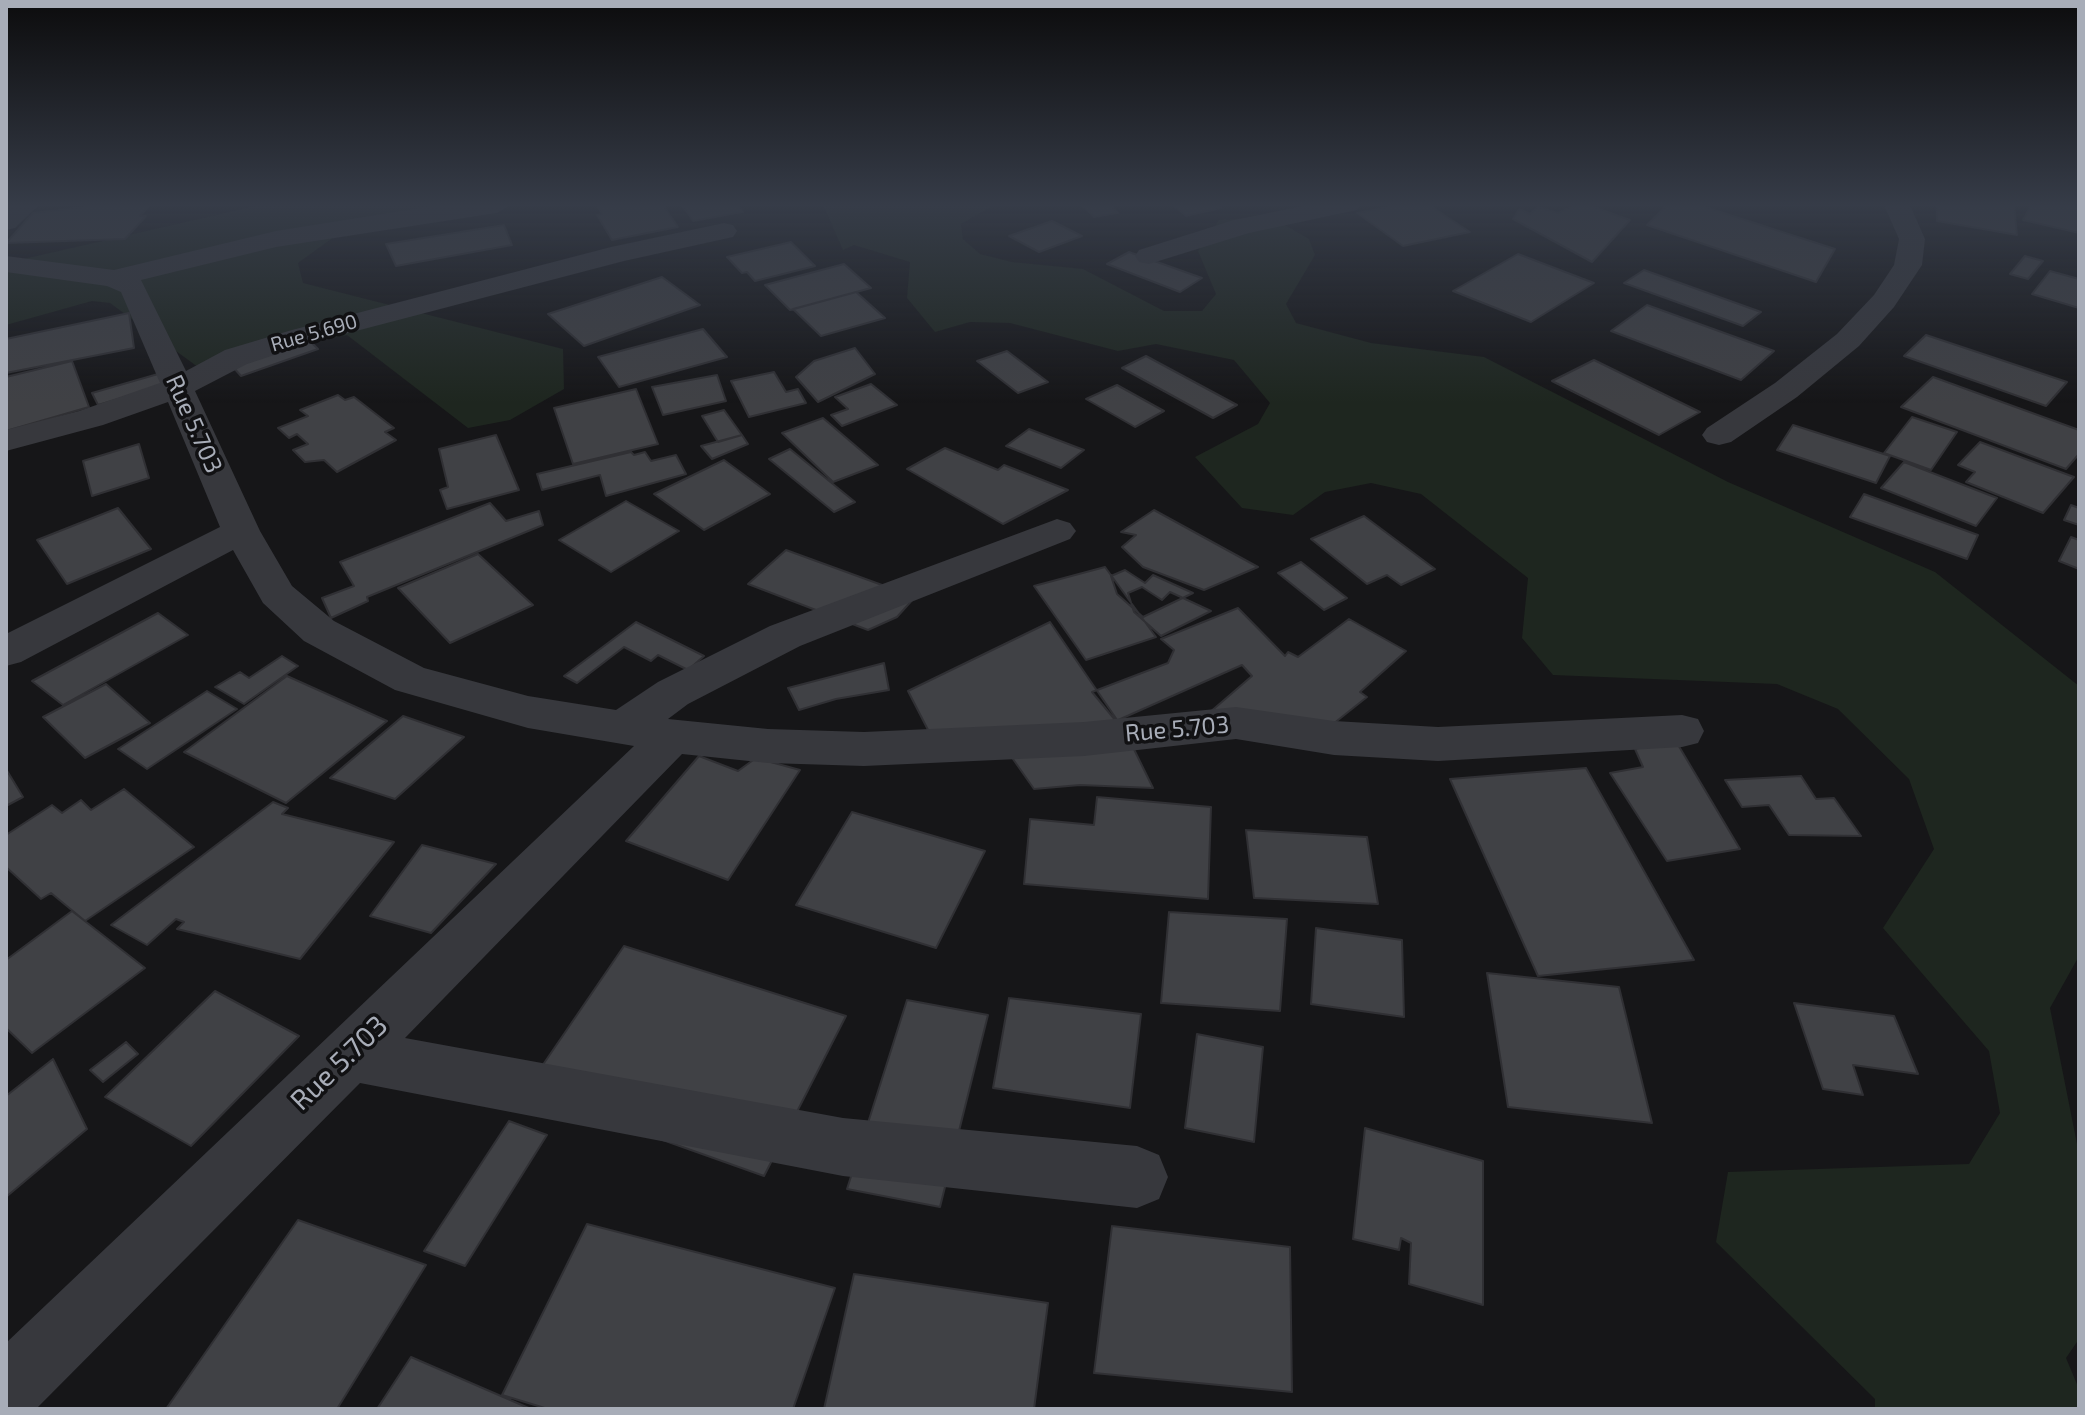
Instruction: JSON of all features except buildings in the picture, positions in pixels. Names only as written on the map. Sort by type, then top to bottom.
[{"type":"street","points":[[60,271],[114,278],[136,271]]},
{"type":"street","name":"Rue 5.690","points":[[6,441],[177,388],[236,357],[303,336],[552,271]]},
{"type":"street","points":[[1719,435],[1848,340],[1884,301],[1904,271]]},
{"type":"street","name":"Rue 5.703","points":[[114,278],[133,287],[241,531],[277,594],[319,631],[410,679],[528,712],[672,736],[768,746],[864,749],[1084,739],[1236,723],[1334,738],[1438,744],[1682,731]]},
{"type":"street","points":[[6,652],[241,531]]},
{"type":"street","points":[[623,728],[673,693],[785,636],[1057,531]]},
{"type":"street","name":"Rue 5.703","points":[[6,1390],[347,1054],[547,863],[672,736]]},
{"type":"street","points":[[347,1054],[843,1147],[1137,1177]]},
{"type":"shaded area","points":[[6,271],[300,271],[303,283],[563,349],[564,389],[510,420],[468,428],[347,335],[236,357],[202,370],[110,303],[92,301],[6,325]]},
{"type":"shaded area","points":[[909,271],[1087,271],[1164,311],[1202,311],[1216,294],[1206,271],[1306,271],[1286,304],[1296,323],[1371,343],[1484,357],[1728,482],[1935,572],[2079,686],[2079,956],[2050,1008],[2079,1154],[2079,1339],[2066,1358],[2079,1389],[2079,1409],[1875,1409],[1875,1399],[1716,1242],[1728,1172],[1969,1164],[2000,1113],[1989,1051],[1883,928],[1934,849],[1909,779],[1838,709],[1777,684],[1553,675],[1522,638],[1528,578],[1421,494],[1371,483],[1325,492],[1293,515],[1242,508],[1195,457],[1258,424],[1270,403],[1234,360],[1156,344],[1118,351],[1010,323],[970,322],[935,332],[907,298]]}]
